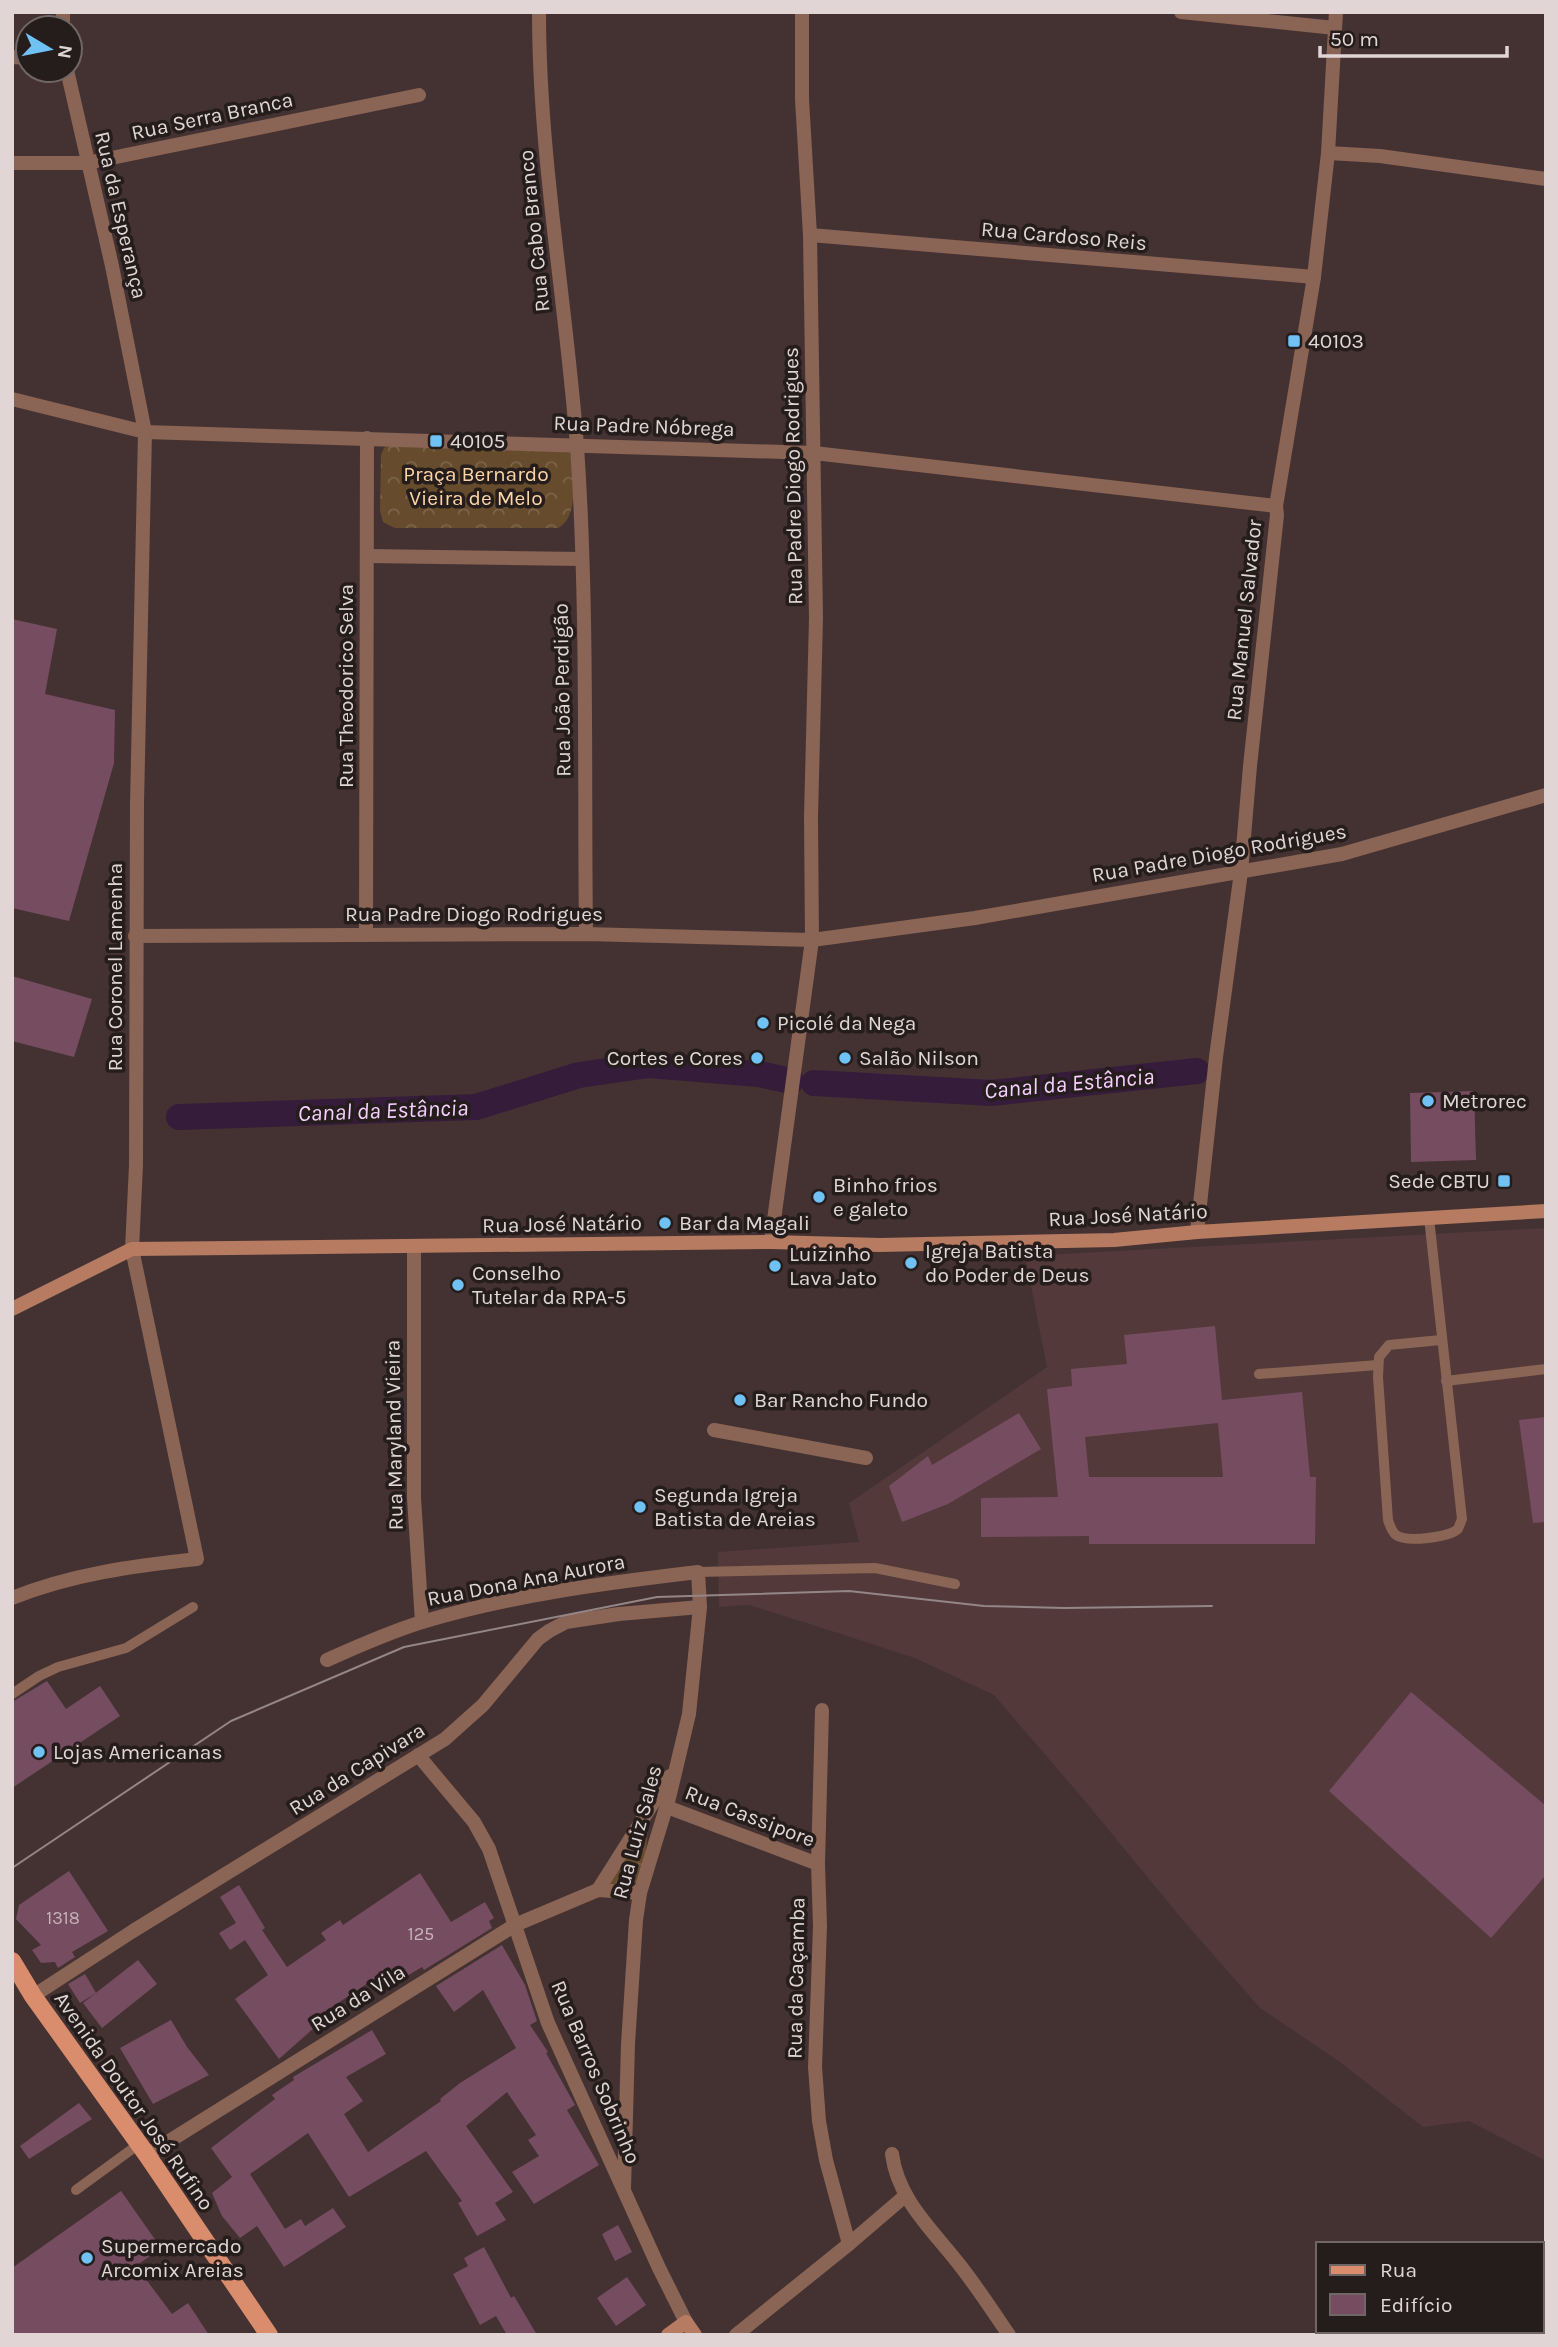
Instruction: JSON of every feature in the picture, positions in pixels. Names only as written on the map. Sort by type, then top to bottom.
[{"type":"main road","name":"Rua José Natário","points":[[12,1309],[132,1249],[771,1242],[880,1245],[1114,1240],[1198,1232],[1546,1211]]},
{"type":"main road","name":"Avenida Doutor José Rufino","points":[[12,1961],[33,1996],[143,2149],[269,2335]]},
{"type":"main road","points":[[668,2335],[691,2329]]},
{"type":"street","name":"Rua Cabo Branco","points":[[538,12],[539,76],[577,445]]},
{"type":"street","name":"Rua Padre Diogo Rodrigues","points":[[802,12],[802,99],[810,235],[816,618],[811,817],[812,940]]},
{"type":"street","points":[[1181,12],[1335,28]]},
{"type":"street","name":"Rua Manuel Salvador","points":[[1198,1232],[1216,1057],[1241,872],[1276,506],[1314,277],[1328,153],[1336,12]]},
{"type":"street","name":"Rua da Esperança","points":[[70,84],[112,266],[132,369]]},
{"type":"street","name":"Rua Serra Branca","points":[[12,163],[87,163],[419,95]]},
{"type":"street","points":[[1328,153],[1380,156],[1546,179]]},
{"type":"street","name":"Rua Cardoso Reis","points":[[810,235],[1314,277]]},
{"type":"street","name":"Rua Coronel Lamenha","points":[[12,1598],[114,1568],[197,1559],[132,1249],[136,1165],[135,936],[145,432],[132,369]]},
{"type":"street","name":"Rua Padre Nóbrega","points":[[12,399],[145,432],[814,453],[1276,506]]},
{"type":"street","name":"Rua Theodorico Selva","points":[[366,934],[367,438]]},
{"type":"street","name":"Rua João Perdigão","points":[[577,445],[582,559],[586,934]]},
{"type":"street","points":[[367,556],[582,559]]},
{"type":"street","name":"Rua Padre Diogo Rodrigues","points":[[135,936],[586,934],[812,940],[975,918],[1342,854],[1546,795]]},
{"type":"street","points":[[771,1242],[812,940]]},
{"type":"street","name":"Rua Maryland Vieira","points":[[414,1247],[414,1498],[422,1622]]},
{"type":"street","points":[[714,1430],[866,1458]]},
{"type":"street","name":"Rua Dona Ana Aurora","points":[[327,1660],[422,1622],[491,1604],[600,1583],[698,1572]]},
{"type":"street","name":"Rua Luiz Sales","points":[[624,2188],[628,2044],[636,1920],[640,1893],[667,1807],[689,1714],[699,1607],[698,1572]]},
{"type":"street","name":"Rua da Capivara","points":[[33,1996],[464,1724],[507,1679],[538,1639],[549,1630],[566,1622],[699,1607]]},
{"type":"street","name":"Rua da Caçamba","points":[[822,1710],[818,1864],[820,1926],[815,2067],[826,2160],[849,2244]]},
{"type":"street","name":"Rua Barros Sobrinho","points":[[418,1755],[474,1822],[489,1849],[548,2023],[691,2329]]},
{"type":"street","points":[[598,1890],[678,1763]]},
{"type":"street","name":"Rua Cassipore","points":[[667,1807],[818,1864]]},
{"type":"street","name":"Rua da Vila","points":[[143,2149],[515,1925],[598,1890],[640,1893]]},
{"type":"street","points":[[892,2154],[897,2178],[905,2196],[962,2268],[1009,2335]]},
{"type":"street","points":[[736,2335],[905,2196]]},
{"type":"lane","points":[[1429,1218],[1462,1514],[1458,1529],[1448,1535],[1409,1539],[1394,1534],[1388,1520],[1378,1365],[1381,1352],[1389,1345],[1441,1340]]},
{"type":"lane","points":[[1259,1374],[1378,1365]]},
{"type":"lane","points":[[1446,1381],[1546,1369]]},
{"type":"lane","points":[[698,1572],[875,1568],[955,1584]]},
{"type":"lane","points":[[12,1694],[58,1667],[126,1648],[193,1607]]},
{"type":"lane","points":[[76,2190],[143,2149]]},
{"type":"shaded area","points":[[1546,1228],[1546,2161],[1469,2121],[1423,2127],[1340,2062],[1260,2008],[994,1695],[915,1658],[816,1626],[749,1605],[719,1607],[718,1552],[859,1542],[849,1503],[1047,1367],[1025,1256]]},
{"type":"green space","name":"Praça Bernardo Vieira de Melo","points":[[390,444],[571,448],[573,492],[570,514],[558,528],[395,528],[383,522],[380,511],[381,455],[384,448]]},
{"type":"green space","points":[[649,1820],[643,1882],[609,1884]]},
{"type":"building","points":[[12,619],[57,629],[45,694],[115,710],[114,763],[69,921],[12,908]]},
{"type":"building","points":[[12,976],[92,999],[74,1057],[12,1041]]},
{"type":"building","points":[[1474,1091],[1476,1160],[1411,1162],[1410,1093]]},
{"type":"building","points":[[1215,1326],[1222,1400],[1302,1392],[1310,1477],[1316,1477],[1315,1544],[1089,1544],[1089,1536],[981,1537],[981,1498],[1058,1497],[1047,1389],[1072,1386],[1071,1369],[1127,1364],[1124,1335]],"holes":[[[1218,1423],[1223,1477],[1089,1477],[1085,1437]]]},
{"type":"building","points":[[1019,1413],[1041,1449],[948,1504],[902,1522],[889,1486],[928,1456],[932,1465]]},
{"type":"building","points":[[1546,1417],[1546,1522],[1533,1523],[1519,1420]]},
{"type":"building","name":"Lojas Americanas","points":[[47,1681],[66,1709],[100,1686],[120,1716],[12,1788],[12,1702]]},
{"type":"building","points":[[1411,1692],[1546,1806],[1546,1875],[1491,1938],[1329,1791]]},
{"type":"building","points":[[69,1871],[108,1931],[72,1952],[75,1957],[58,1968],[55,1962],[41,1963],[32,1950],[41,1945],[16,1919],[19,1905]]},
{"type":"building","points":[[420,1873],[451,1922],[485,1902],[494,1918],[489,1921],[492,1928],[424,1970],[422,1967],[407,1976],[404,1971],[381,1984],[377,1977],[320,2015],[324,2019],[279,2059],[235,1999],[268,1975],[245,1940],[230,1950],[219,1933],[236,1923],[220,1897],[239,1885],[265,1928],[262,1930],[287,1967],[326,1940],[321,1933],[340,1920],[343,1925]]},
{"type":"building","points":[[502,1945],[525,1985],[537,2021],[530,2025],[548,2052],[546,2053],[575,2105],[567,2110],[599,2165],[534,2204],[512,2172],[539,2156],[528,2140],[536,2135],[507,2092],[466,2126],[513,2192],[495,2203],[506,2220],[477,2236],[458,2203],[462,2201],[426,2151],[349,2197],[308,2133],[250,2174],[285,2229],[301,2219],[305,2226],[333,2208],[346,2227],[284,2267],[257,2226],[240,2238],[222,2216],[212,2193],[232,2177],[211,2148],[275,2099],[272,2095],[294,2080],[293,2077],[372,2030],[386,2054],[346,2077],[363,2101],[344,2114],[368,2152],[441,2101],[440,2099],[460,2083],[516,2048],[483,1990],[454,2012],[436,1986]]},
{"type":"building","points":[[138,1960],[157,1984],[102,2028],[83,2003]]},
{"type":"building","points":[[85,1974],[96,1993],[80,2003],[68,1984]]},
{"type":"building","points":[[171,2020],[187,2047],[209,2075],[153,2104],[120,2048]]},
{"type":"building","points":[[79,2103],[92,2119],[29,2159],[20,2146]]},
{"type":"building","name":"Supermercado Arcomix Areias","points":[[121,2191],[161,2248],[136,2266],[172,2314],[188,2303],[209,2335],[12,2335],[12,2268]]},
{"type":"building","points":[[618,2225],[632,2252],[615,2261],[602,2234]]},
{"type":"building","points":[[484,2247],[511,2298],[514,2296],[537,2335],[507,2335],[496,2316],[480,2325],[453,2274],[468,2266],[464,2258]]},
{"type":"building","points":[[627,2277],[646,2305],[616,2326],[597,2298]]},
{"type":"waterway","name":"Canal da Estância","points":[[179,1117],[476,1107],[579,1075],[649,1065],[759,1074],[791,1081]]},
{"type":"waterway","name":"Canal da Estância","points":[[814,1083],[992,1093],[1197,1071]]},
{"type":"tram line","points":[[12,1868],[231,1721],[404,1647],[657,1597],[849,1591],[984,1606],[1212,1606]]},
{"type":"place","name":"40103","points":[[1294,341]]},
{"type":"place","name":"40105","points":[[436,441]]},
{"type":"place","name":"Picolé da Nega","points":[[763,1023]]},
{"type":"place","name":"Cortes e Cores","points":[[757,1058]]},
{"type":"place","name":"Salão Nilson","points":[[845,1058]]},
{"type":"place","name":"Metrorec","points":[[1428,1101]]},
{"type":"place","name":"Sede CBTU","points":[[1504,1181]]},
{"type":"place","name":"Binho frios e galeto","points":[[819,1197]]},
{"type":"place","name":"Bar da Magali","points":[[665,1223]]},
{"type":"place","name":"Igreja Batista do Poder de Deus","points":[[911,1263]]},
{"type":"place","name":"Luizinho Lava Jato","points":[[775,1266]]},
{"type":"place","name":"Conselho Tutelar da RPA-5","points":[[458,1285]]},
{"type":"place","name":"Bar Rancho Fundo","points":[[740,1400]]},
{"type":"place","name":"Segunda Igreja Batista de Areias","points":[[640,1507]]},
{"type":"place","name":"Lojas Americanas","points":[[39,1752]]},
{"type":"place","name":"Supermercado Arcomix Areias","points":[[87,2258]]}]
